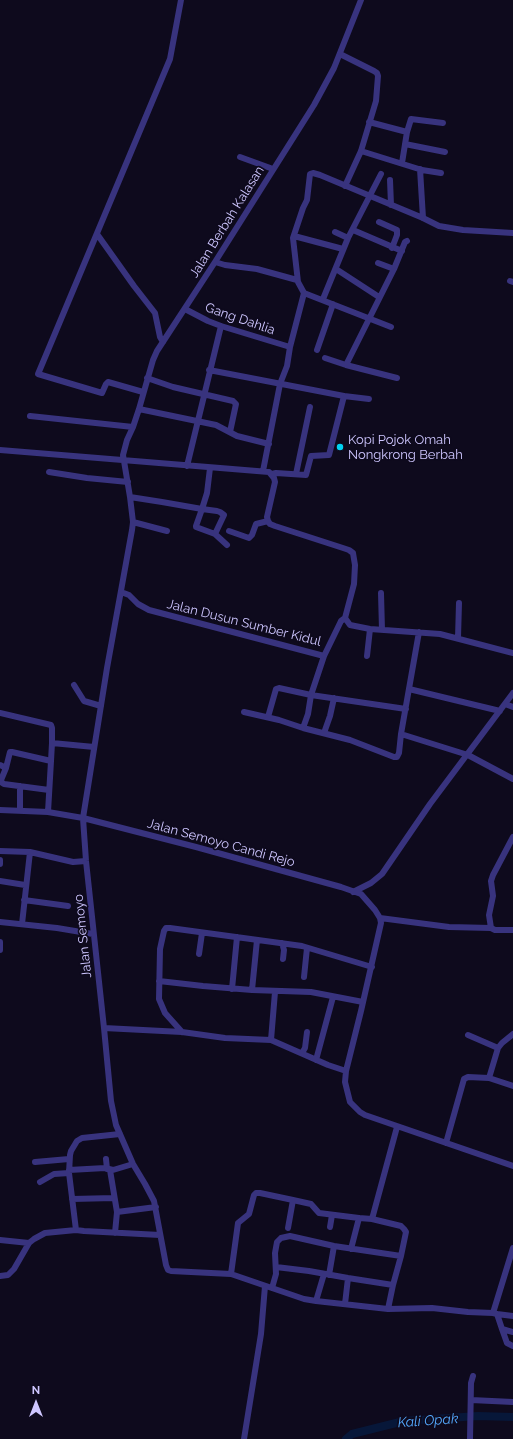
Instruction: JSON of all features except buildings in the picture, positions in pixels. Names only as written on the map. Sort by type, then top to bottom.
[{"type":"street","points":[[143,392],[108,382],[102,393],[38,374],[170,59],[181,0]]},
{"type":"street","name":"Jalan Berbah Kalasan","points":[[133,522],[124,456],[127,440],[134,427],[147,378],[155,355],[314,105],[340,54],[361,0]]},
{"type":"street","points":[[340,54],[377,73],[376,101],[361,151],[345,186]]},
{"type":"street","points":[[402,164],[411,120],[444,123]]},
{"type":"street","points":[[369,122],[408,132]]},
{"type":"street","points":[[405,144],[445,152]]},
{"type":"street","points":[[361,151],[420,169],[441,172]]},
{"type":"street","points":[[240,157],[273,169]]},
{"type":"street","points":[[420,169],[423,218]]},
{"type":"street","points":[[263,471],[280,384],[287,366],[290,347],[304,293],[297,280],[293,243],[302,208],[307,200],[310,174],[313,173],[439,226],[463,230],[513,233]]},
{"type":"street","points":[[323,299],[348,238],[381,174]]},
{"type":"street","points":[[390,180],[391,205]]},
{"type":"street","points":[[379,222],[397,230],[397,235],[392,248]]},
{"type":"street","points":[[353,230],[402,251]]},
{"type":"street","points":[[335,232],[348,238]]},
{"type":"street","points":[[97,234],[154,312],[160,337],[163,342]]},
{"type":"street","points":[[294,236],[343,249]]},
{"type":"street","points":[[346,365],[394,269],[405,242],[407,241]]},
{"type":"street","points":[[215,262],[225,265],[257,269],[297,280]]},
{"type":"street","points":[[378,263],[394,269]]},
{"type":"street","points":[[336,269],[379,297]]},
{"type":"street","points":[[304,293],[323,299],[391,327]]},
{"type":"street","points":[[317,350],[333,304]]},
{"type":"street","name":"Gang Dahlia","points":[[184,309],[220,326],[290,347]]},
{"type":"street","points":[[187,466],[220,326]]},
{"type":"street","points":[[325,358],[397,378]]},
{"type":"street","points":[[209,370],[344,396],[369,399]]},
{"type":"street","points":[[147,378],[235,403],[230,432]]},
{"type":"street","points":[[0,450],[210,468],[263,471],[272,474],[306,475],[311,456],[329,455],[344,396]]},
{"type":"street","points":[[296,474],[310,407]]},
{"type":"street","points":[[139,409],[216,425],[245,438],[269,444]]},
{"type":"street","points":[[30,416],[134,427]]},
{"type":"street","points":[[210,468],[208,488],[196,527],[215,534],[227,545]]},
{"type":"street","points":[[49,472],[128,482]]},
{"type":"street","points":[[229,530],[249,538],[252,535],[256,524],[268,521],[267,517],[275,482],[272,474]]},
{"type":"street","points":[[130,497],[224,513],[215,534]]},
{"type":"street","name":"Jalan Dusun Sumber Kidul","points":[[121,592],[129,595],[142,607],[149,610],[324,656],[341,621],[345,618],[345,613],[353,592],[355,565],[353,553],[343,548],[275,526],[268,521]]},
{"type":"street","points":[[133,522],[167,531]]},
{"type":"street","name":"Jalan Semoyo","points":[[133,522],[83,818],[93,934],[111,1101],[120,1134],[133,1164],[156,1207],[160,1235],[168,1270],[174,1272],[231,1274]]},
{"type":"street","points":[[381,593],[382,630]]},
{"type":"street","points":[[458,638],[460,604]]},
{"type":"street","points":[[345,618],[350,625],[370,629],[440,634],[513,652]]},
{"type":"street","points":[[367,656],[370,629]]},
{"type":"street","points":[[244,712],[268,717],[302,728],[350,740],[397,757],[400,753],[401,734],[419,632]]},
{"type":"street","points":[[302,728],[308,714],[311,695],[324,656]]},
{"type":"street","points":[[74,685],[84,701],[101,706]]},
{"type":"street","points":[[268,717],[276,688],[311,695],[406,709]]},
{"type":"street","points":[[409,688],[500,711]]},
{"type":"street","points":[[352,892],[371,883],[380,876],[430,804],[513,693]]},
{"type":"street","points":[[324,733],[334,698]]},
{"type":"street","points":[[505,704],[513,708]]},
{"type":"street","points":[[0,714],[51,725],[52,743],[48,812]]},
{"type":"street","points":[[401,734],[468,755],[513,779]]},
{"type":"street","points":[[52,743],[94,747]]},
{"type":"street","points":[[49,790],[4,784],[1,782],[3,767],[10,752],[51,761]]},
{"type":"street","points":[[20,786],[20,810]]},
{"type":"street","name":"Jalan Semoyo Candi Rejo","points":[[0,810],[48,812],[83,818],[196,846],[341,887],[361,894],[380,918]]},
{"type":"street","points":[[491,928],[489,915],[493,896],[491,881],[513,837]]},
{"type":"street","points":[[0,851],[30,852],[73,862],[86,861]]},
{"type":"street","points":[[22,924],[25,885],[30,852]]},
{"type":"street","points":[[0,881],[25,885]]},
{"type":"street","points":[[24,900],[68,906]]},
{"type":"street","points":[[513,930],[450,927],[380,918],[381,923],[372,967],[346,1071],[346,1087],[350,1102],[365,1115],[513,1166]]},
{"type":"street","points":[[0,922],[57,928],[93,934]]},
{"type":"street","points":[[182,1032],[165,1012],[161,1005],[160,999],[160,949],[166,928],[282,943],[307,948],[372,967]]},
{"type":"street","points":[[199,954],[202,933]]},
{"type":"street","points":[[232,989],[237,937]]},
{"type":"street","points":[[252,990],[257,940]]},
{"type":"street","points":[[0,942],[0,950]]},
{"type":"street","points":[[282,943],[284,950],[283,959]]},
{"type":"street","points":[[304,977],[307,948]]},
{"type":"street","points":[[159,981],[275,992],[303,991],[363,1002]]},
{"type":"street","points":[[271,1040],[275,992]]},
{"type":"street","points":[[316,1060],[333,997]]},
{"type":"street","points":[[104,1028],[182,1032],[225,1038],[271,1040],[316,1060],[346,1071]]},
{"type":"street","points":[[302,1053],[305,1048],[306,1032]]},
{"type":"street","points":[[489,1078],[498,1048],[513,1034]]},
{"type":"street","points":[[468,1035],[498,1048]]},
{"type":"street","points":[[446,1143],[464,1079],[474,1077],[489,1078],[513,1086]]},
{"type":"street","points":[[372,1218],[397,1127]]},
{"type":"street","points":[[72,1230],[72,1199],[69,1159],[74,1145],[80,1139],[88,1136],[120,1134]]},
{"type":"street","points":[[35,1162],[69,1159]]},
{"type":"street","points":[[106,1159],[117,1212],[115,1233]]},
{"type":"street","points":[[40,1182],[54,1174],[69,1171],[109,1169],[133,1164]]},
{"type":"street","points":[[388,1309],[406,1232],[404,1229],[400,1226],[372,1218],[359,1218],[319,1213],[311,1204],[260,1193],[254,1195],[249,1214],[238,1223],[231,1274],[304,1299],[316,1301],[388,1309],[423,1307],[513,1316]]},
{"type":"street","points":[[72,1199],[114,1198]]},
{"type":"street","points":[[288,1228],[293,1200]]},
{"type":"street","points":[[117,1212],[156,1207]]},
{"type":"street","points":[[330,1227],[332,1215]]},
{"type":"street","points":[[351,1249],[359,1218]]},
{"type":"street","points":[[0,1276],[8,1275],[14,1269],[29,1243],[45,1233],[72,1230],[160,1235]]},
{"type":"street","points":[[272,1288],[276,1274],[275,1253],[277,1242],[281,1238],[290,1236],[334,1246],[401,1256]]},
{"type":"street","points":[[0,1240],[29,1243]]},
{"type":"street","points":[[316,1301],[334,1246]]},
{"type":"street","points":[[513,1248],[495,1314],[502,1329],[506,1343],[513,1346]]},
{"type":"street","points":[[276,1267],[393,1285]]},
{"type":"street","points":[[345,1304],[348,1278]]},
{"type":"street","points":[[244,1439],[260,1340],[265,1286]]},
{"type":"street","points":[[502,1329],[513,1332]]},
{"type":"street","points":[[470,1439],[471,1383],[473,1376]]},
{"type":"street","points":[[471,1400],[513,1402]]},
{"type":"waterway","name":"Kali Opak","points":[[346,1439],[352,1434],[404,1421],[478,1416],[513,1417]]},
{"type":"place","name":"Kopi Pojok Omah Nongkrong Berbah","points":[[340,447]]}]
